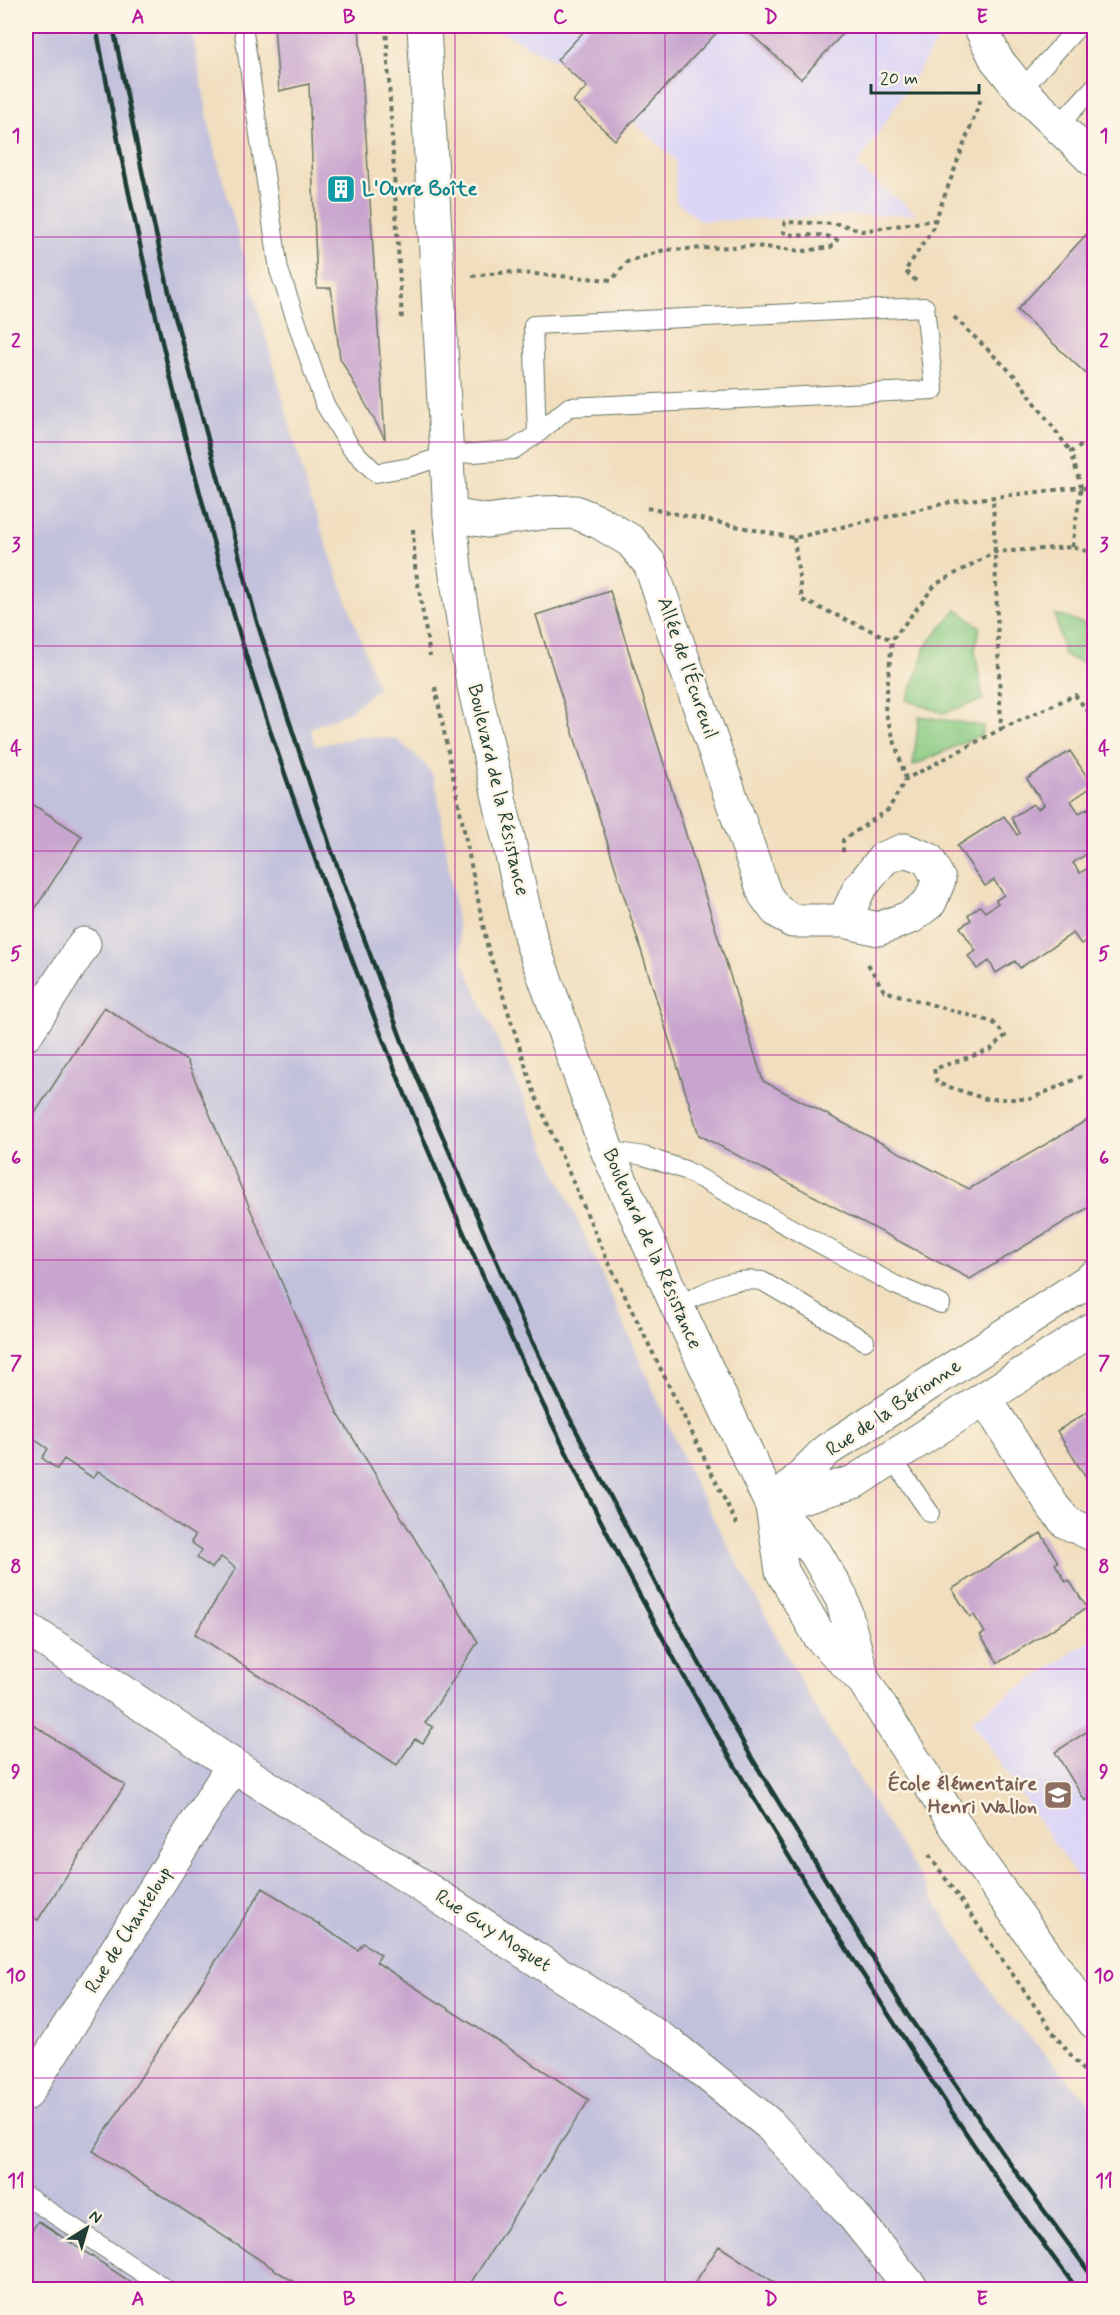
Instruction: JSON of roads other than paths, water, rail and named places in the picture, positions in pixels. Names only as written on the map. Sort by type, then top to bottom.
[{"type":"street","name":"Boulevard de la Résistance","points":[[424,26],[450,515],[455,568],[472,677],[531,940],[607,1150],[677,1306],[772,1506],[782,1571],[820,1637],[864,1681],[972,1853],[1095,2022]]},
{"type":"street","points":[[980,26],[996,59],[1021,90],[1095,161]]},
{"type":"street","name":"Allée de l'Écureuil","points":[[450,515],[487,521],[541,513],[575,512],[599,522],[631,541],[650,564],[765,895],[776,910],[792,921],[844,921]]},
{"type":"street","points":[[26,1034],[84,944]]},
{"type":"street","name":"Rue de la Bérionne","points":[[772,1506],[827,1450],[1095,1277]]},
{"type":"street","name":"Rue de la Bérionne","points":[[772,1506],[854,1482],[1095,1328]]},
{"type":"street","points":[[985,1398],[1053,1508],[1066,1522],[1095,1535]]},
{"type":"street","name":"Rue Guy Moquet","points":[[26,1629],[233,1765],[672,2046],[769,2124],[852,2214],[913,2289]]},
{"type":"street","name":"Rue de Chanteloup","points":[[26,2094],[233,1765]]},
{"type":"lane","points":[[243,26],[279,270],[324,403],[351,448],[376,473],[410,467],[447,455],[513,450],[537,434],[569,407],[934,390],[925,307],[533,325],[537,434]]},
{"type":"lane","points":[[1021,90],[1079,26]]},
{"type":"lane","points":[[1058,126],[1095,87]]},
{"type":"lane","points":[[607,1150],[644,1156],[684,1170],[895,1285],[941,1304]]},
{"type":"lane","points":[[677,1306],[729,1281],[742,1279],[762,1281],[865,1341]]},
{"type":"lane","points":[[892,1458],[930,1514]]},
{"type":"lane","points":[[26,2196],[168,2289]]},
{"type":"railway","points":[[96,26],[125,176],[158,326],[195,474],[236,622],[270,729],[332,906],[384,1043],[441,1179],[500,1314],[564,1447],[701,1707],[775,1834],[907,2043],[990,2168],[1078,2290]]},
{"type":"railway","points":[[113,26],[171,301],[257,622],[330,846],[405,1049],[521,1318],[565,1409],[661,1594],[750,1755],[907,2014],[1013,2168],[1094,2279]]},
{"type":"place","name":"L'Ouvre Boîte","points":[[341,189]]},
{"type":"place","name":"École élémentaire Henri Wallon","points":[[1058,1795]]}]
